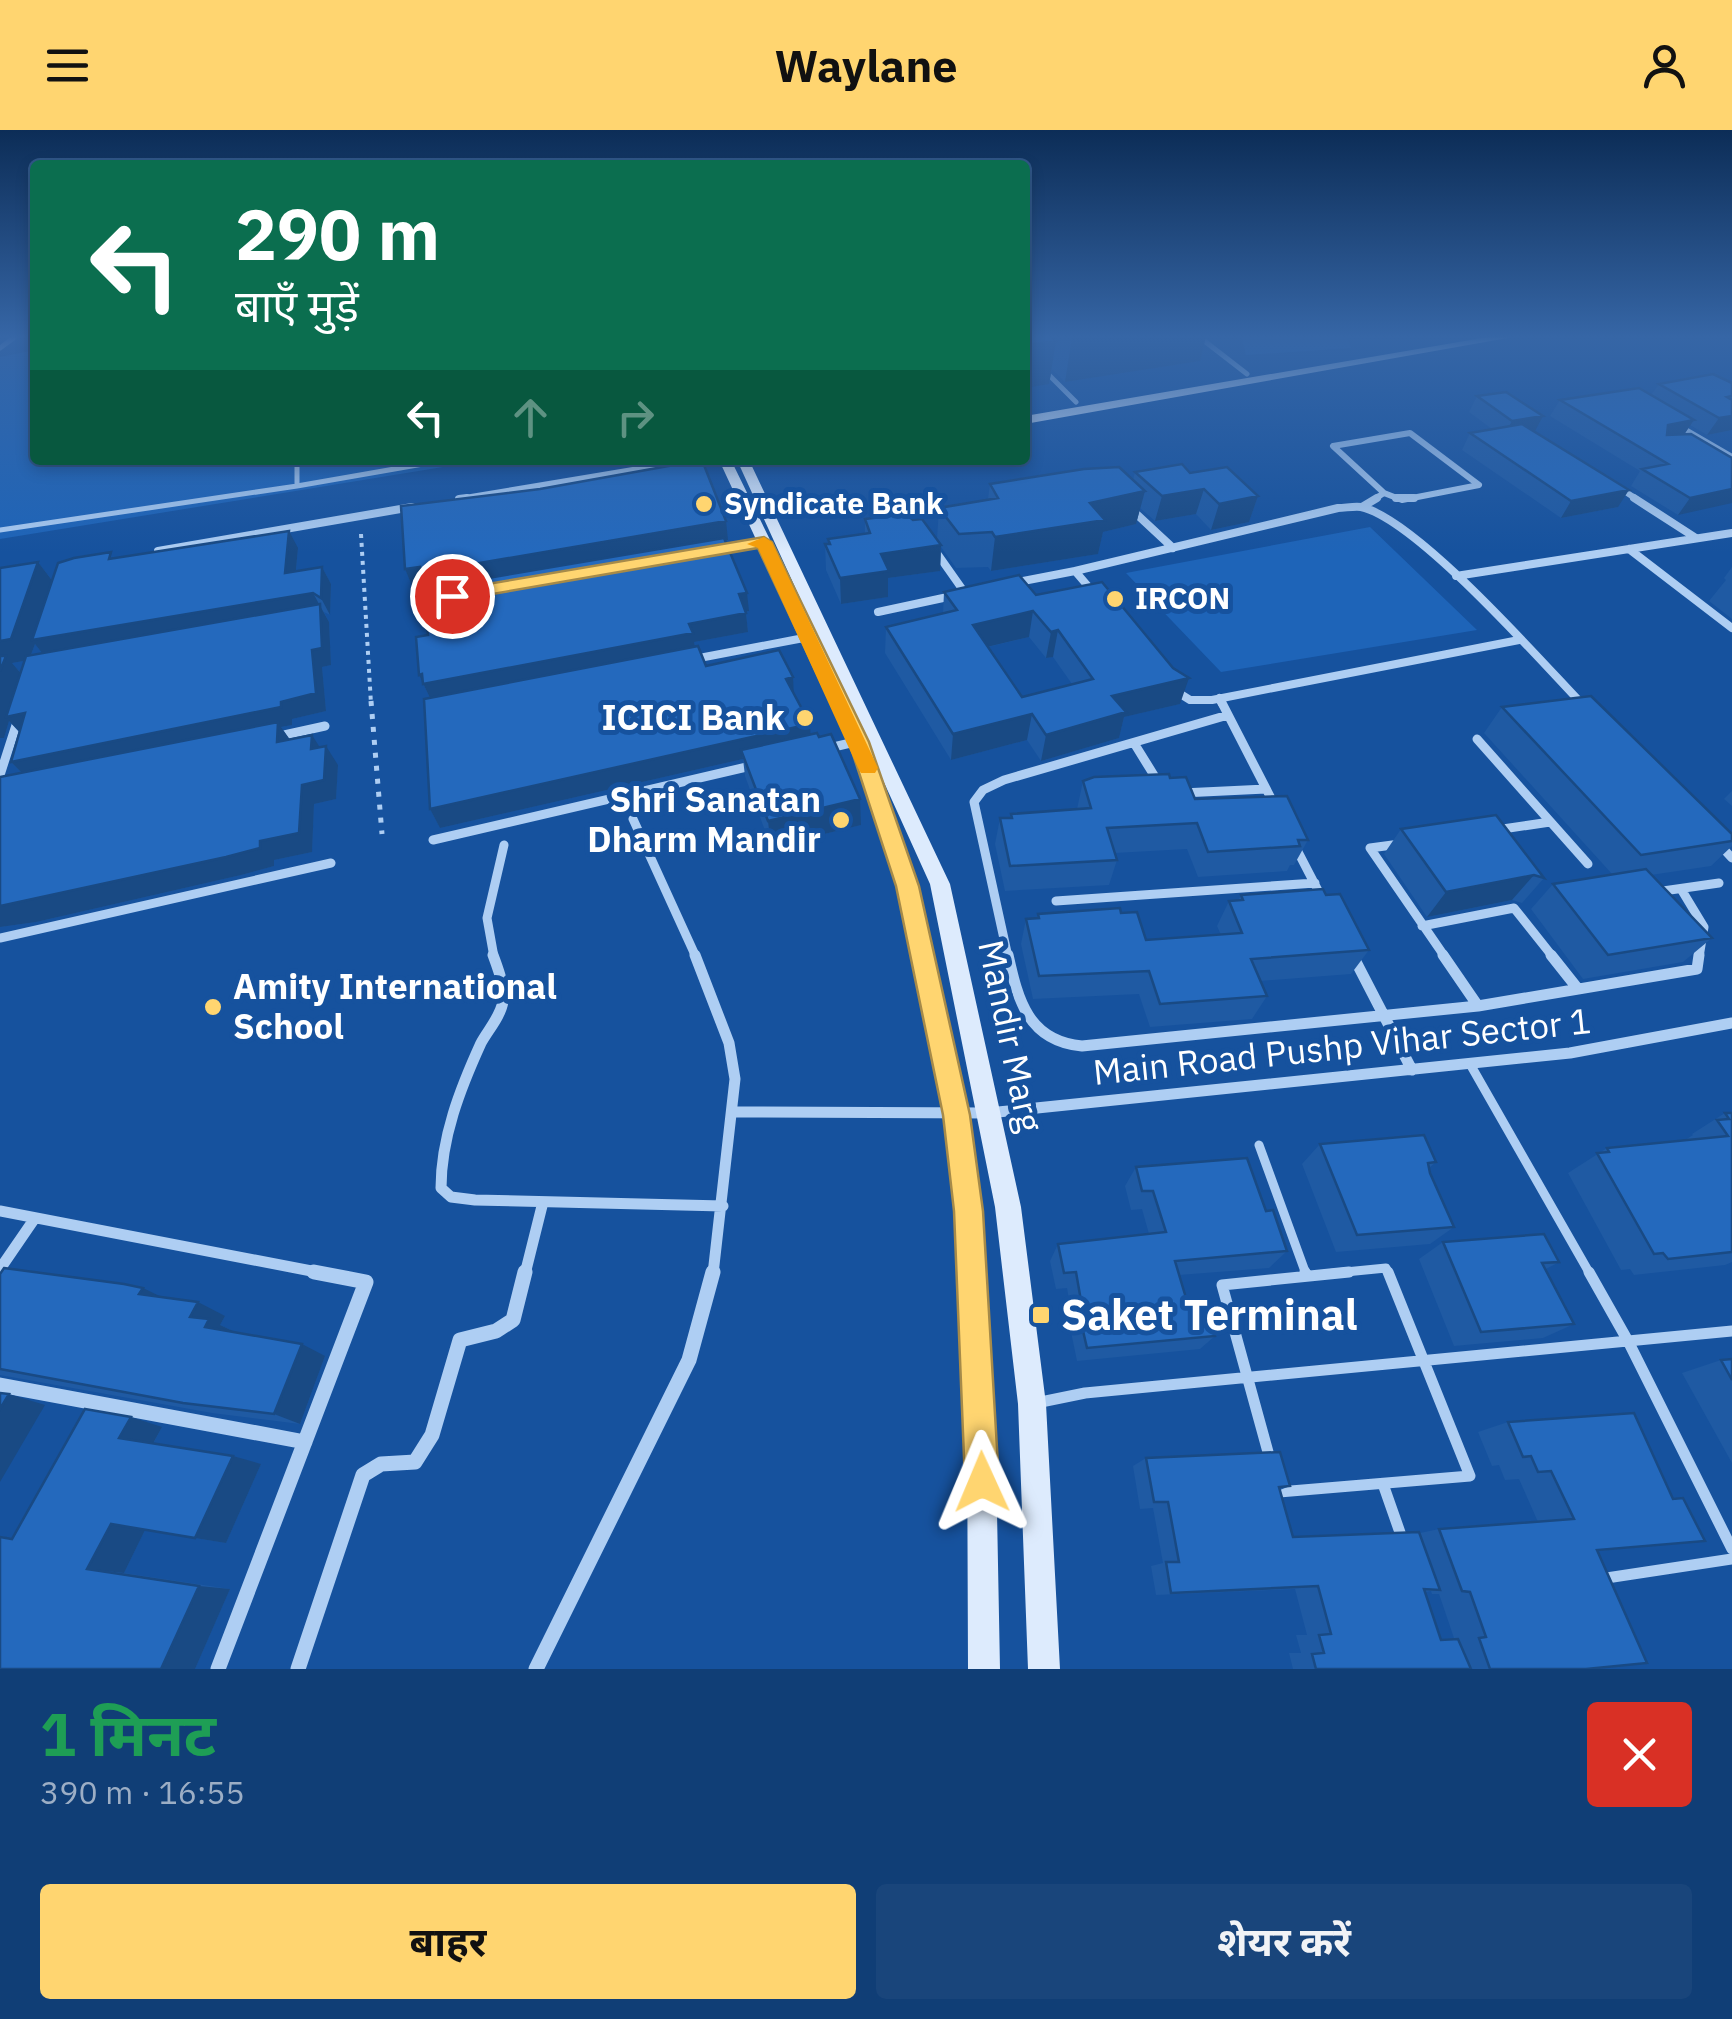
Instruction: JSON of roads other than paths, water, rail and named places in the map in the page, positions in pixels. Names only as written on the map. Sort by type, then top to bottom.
[{"type":"main road","points":[[1030,419],[1073,408]]},
{"type":"main road","name":"Mandir Marg","points":[[727,465],[859,742],[908,886],[957,1115],[969,1211],[981,1407],[984,1669]]},
{"type":"main road","name":"Mandir Marg","points":[[745,465],[940,884],[1008,1207],[1032,1404],[1044,1669]]},
{"type":"street","points":[[1664,418],[1732,457]]},
{"type":"street","points":[[1362,507],[1384,494],[1402,500],[1479,486],[1410,433],[1334,446],[1384,494]]},
{"type":"street","points":[[1688,442],[1702,440]]},
{"type":"street","points":[[449,501],[663,465]]},
{"type":"street","points":[[1608,481],[1697,538]]},
{"type":"street","points":[[1124,502],[1173,548]]},
{"type":"street","points":[[145,554],[430,504]]},
{"type":"street","points":[[1002,586],[1338,508],[1362,507],[1383,516],[1456,576],[1599,722]]},
{"type":"street","points":[[922,533],[965,593]]},
{"type":"street","points":[[1456,576],[1732,533]]},
{"type":"street","points":[[710,552],[764,542]]},
{"type":"street","points":[[1628,549],[1732,628]]},
{"type":"street","points":[[1075,571],[1099,600]]},
{"type":"street","points":[[878,612],[984,589]]},
{"type":"street","points":[[690,660],[809,637]]},
{"type":"street","points":[[1171,689],[1190,700],[1219,698],[1519,640]]},
{"type":"street","points":[[1219,698],[1282,820]]},
{"type":"street","points":[[0,774],[23,703]]},
{"type":"street","points":[[1228,715],[1004,780],[983,790],[974,802],[1018,1002],[1028,1022],[1047,1038],[1082,1046],[1386,1018],[1697,969],[1704,927],[1681,889]]},
{"type":"street","points":[[268,738],[325,726]]},
{"type":"street","points":[[1477,739],[1588,864]]},
{"type":"street","points":[[811,752],[859,742]]},
{"type":"street","points":[[1134,743],[1166,794],[1266,789]]},
{"type":"street","points":[[433,840],[772,761]]},
{"type":"street","points":[[536,1669],[689,1360],[710,1294],[734,1112],[730,1044],[683,923],[633,819]]},
{"type":"street","points":[[1478,832],[1550,822]]},
{"type":"street","points":[[1706,831],[1732,858]]},
{"type":"street","points":[[1290,836],[1332,917]]},
{"type":"street","points":[[1406,843],[1370,848],[1478,1006]]},
{"type":"street","points":[[504,845],[487,924],[495,966],[503,983],[503,1006],[488,1028],[456,1108],[439,1172],[441,1188],[450,1196],[474,1200],[723,1206]]},
{"type":"street","points":[[0,938],[332,863]]},
{"type":"street","points":[[1056,901],[1314,883]]},
{"type":"street","points":[[1645,894],[1719,883]]},
{"type":"street","points":[[1422,926],[1514,908],[1578,989]]},
{"type":"street","points":[[1350,950],[1412,1070]]},
{"type":"street","name":"Main Road Pushp Vihar Sector 1","points":[[734,1112],[988,1113],[1570,1054],[1732,1023]]},
{"type":"street","points":[[298,1669],[363,1474],[372,1465],[385,1461],[415,1462],[427,1450],[450,1356],[460,1340],[496,1331],[513,1320],[543,1202]]},
{"type":"street","points":[[0,1212],[366,1282],[218,1669]]},
{"type":"street","points":[[0,1269],[35,1218]]},
{"type":"street","points":[[0,1385],[305,1442]]},
{"type":"lane","points":[[297,465],[297,486]]},
{"type":"lane","points":[[0,530],[417,465]]},
{"type":"lane","points":[[1470,1064],[1628,1342],[1732,1550]]},
{"type":"lane","points":[[1259,1145],[1307,1276]]},
{"type":"lane","points":[[1386,1268],[1470,1476],[1279,1492],[1222,1285],[1307,1276],[1386,1268]]},
{"type":"lane","points":[[1032,1404],[1085,1393],[1732,1332]]},
{"type":"lane","points":[[1382,1484],[1409,1558]]},
{"type":"lane","points":[[1606,1597],[1600,1579],[1732,1559]]},
{"type":"place","name":"Syndicate Bank","points":[[704,504]]},
{"type":"place","name":"IRCON","points":[[1115,599]]},
{"type":"place","name":"ICICI Bank","points":[[805,718]]},
{"type":"place","name":"Shri Sanatan Dharm Mandir","points":[[841,820]]},
{"type":"place","name":"Amity International School","points":[[213,1007]]},
{"type":"place","name":"Saket Terminal","points":[[1041,1315]]}]
